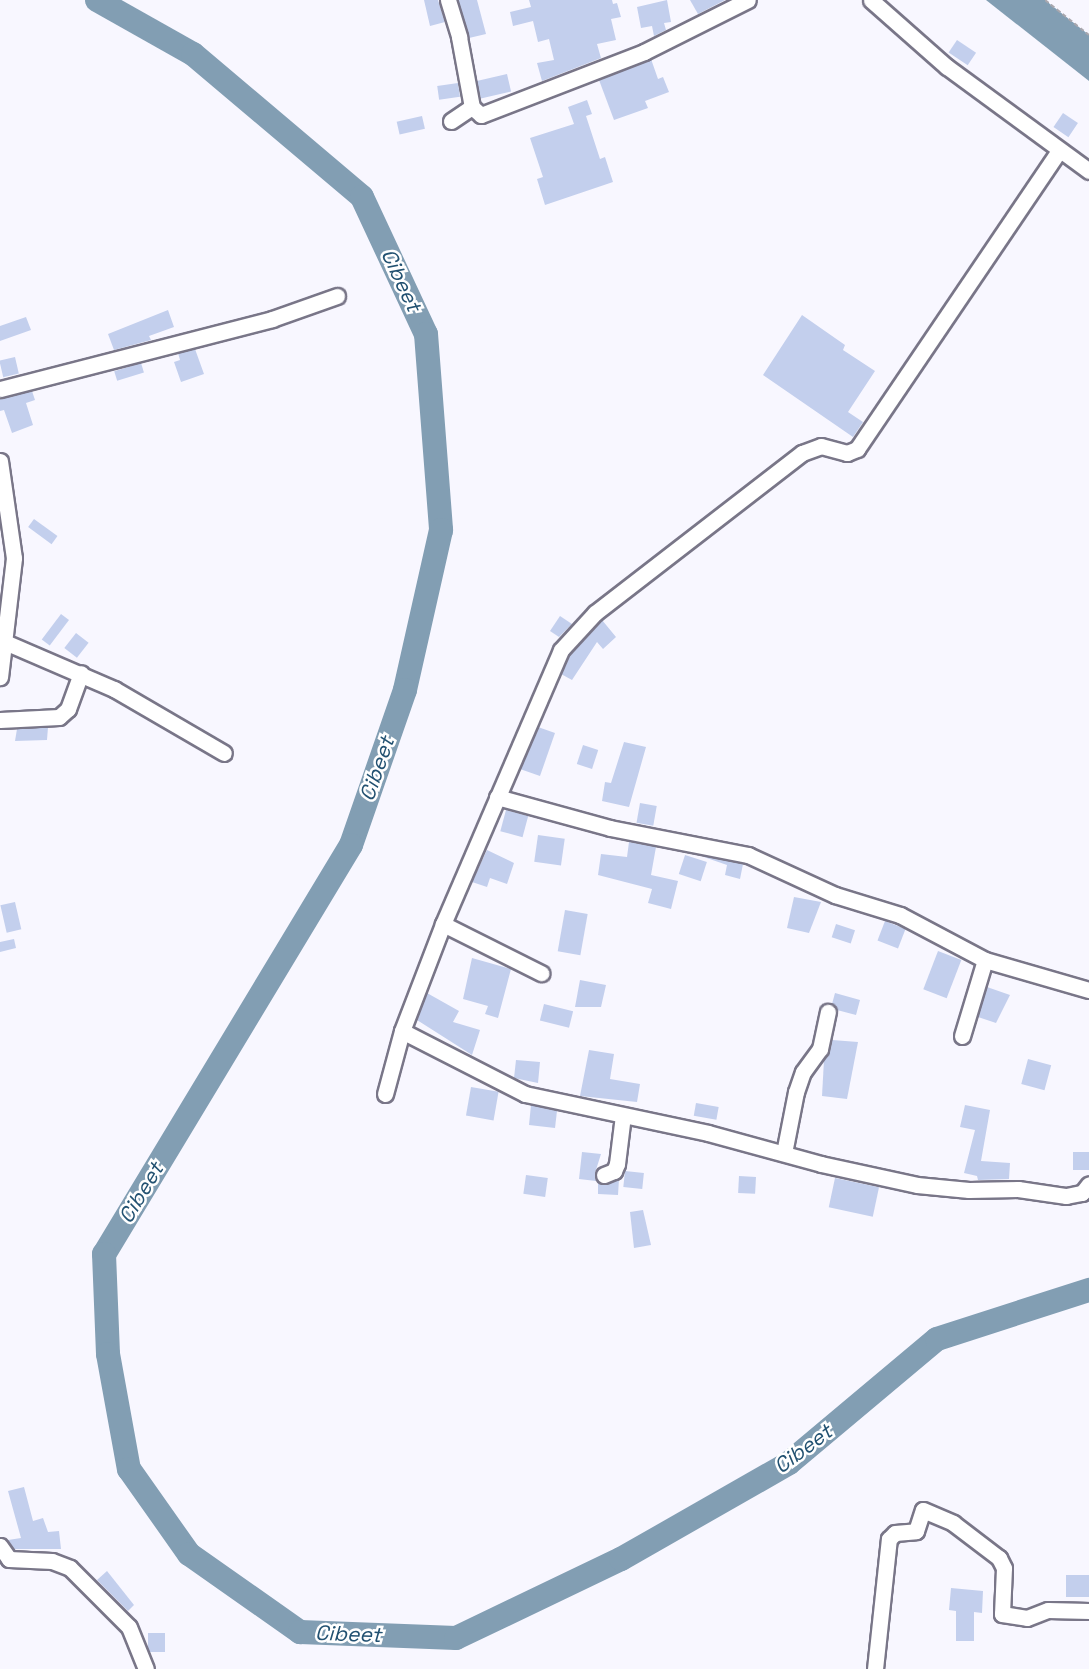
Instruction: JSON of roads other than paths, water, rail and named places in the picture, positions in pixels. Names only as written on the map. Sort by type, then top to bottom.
[{"type":"street","points":[[448,0],[472,107],[476,114],[490,114],[644,52],[748,0]]},
{"type":"street","points":[[871,0],[947,67],[1089,171]]},
{"type":"street","points":[[451,121],[472,107]]},
{"type":"street","points":[[385,1094],[402,1031],[443,924],[553,668],[579,626],[802,453],[821,446],[847,453],[856,449],[1059,151]]},
{"type":"street","points":[[0,389],[272,319],[337,296]]},
{"type":"street","points":[[0,461],[6,525],[14,558],[0,677]]},
{"type":"street","points":[[5,642],[81,673],[224,753]]},
{"type":"street","points":[[0,720],[58,717],[68,709],[81,673]]},
{"type":"street","points":[[497,797],[610,828],[748,855],[835,895],[900,915],[985,960],[1089,990]]},
{"type":"street","points":[[443,924],[541,973]]},
{"type":"street","points":[[962,1036],[985,960]]},
{"type":"street","points":[[784,1153],[796,1092],[803,1072],[820,1049],[828,1012]]},
{"type":"street","points":[[402,1031],[525,1094],[917,1185],[1018,1189],[1066,1196],[1082,1193],[1089,1184]]},
{"type":"street","points":[[604,1174],[614,1171],[617,1164],[623,1115]]},
{"type":"street","points":[[874,1669],[889,1539],[895,1533],[913,1533],[923,1510],[953,1523],[999,1558],[1004,1568],[1002,1614],[1027,1618],[1048,1610],[1089,1611]]},
{"type":"street","points":[[0,1546],[9,1559],[52,1561],[70,1568],[129,1627],[146,1669]]},
{"type":"water","points":[[986,0],[1045,0],[1089,35],[1089,81]]},
{"type":"waterway","name":"Cibeet","points":[[97,0],[193,54],[362,197],[426,334],[441,530],[405,690],[351,845],[104,1254],[108,1354],[129,1469],[189,1554],[300,1632],[456,1638],[621,1559],[789,1463],[937,1339],[1089,1290]]}]
